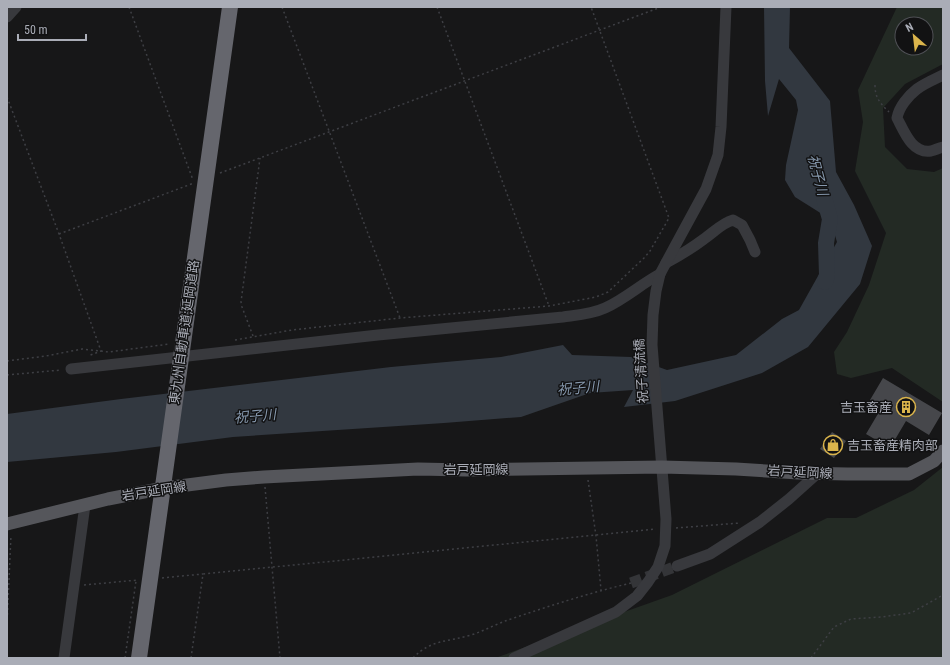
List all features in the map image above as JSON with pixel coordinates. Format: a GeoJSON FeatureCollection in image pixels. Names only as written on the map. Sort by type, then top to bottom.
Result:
{"type":"FeatureCollection","features":[{"type":"Feature","properties":{"kind":"highway","name":"東九州自動車道;延岡道路"},"geometry":{"type":"LineString","coordinates":[[139,658],[230,7]]}},
{"type":"Feature","properties":{"kind":"main road","name":"岩戸延岡線"},"geometry":{"type":"LineString","coordinates":[[9,524],[108,499],[164,488],[226,480],[418,469],[466,470],[662,467],[847,474],[909,474],[934,461],[943,451]]}},
{"type":"Feature","properties":{"kind":"street"},"geometry":{"type":"LineString","coordinates":[[7,17],[16,7]]}},
{"type":"Feature","properties":{"kind":"street","name":"祝子清流橋"},"geometry":{"type":"LineString","coordinates":[[514,658],[616,612],[637,596],[648,582],[658,567],[665,546],[666,519],[652,345],[653,315],[656,291],[663,269],[706,189],[718,155],[721,127],[726,7]]}},
{"type":"Feature","properties":{"kind":"street"},"geometry":{"type":"LineString","coordinates":[[943,75],[918,88],[908,98],[898,112],[896,118],[908,140],[917,148],[930,151],[943,147]]}},
{"type":"Feature","properties":{"kind":"street"},"geometry":{"type":"LineString","coordinates":[[71,370],[378,335],[563,317],[586,313],[604,308],[622,299],[682,254],[704,240],[726,222],[734,220],[742,224],[755,252]]}},
{"type":"Feature","properties":{"kind":"street"},"geometry":{"type":"LineString","coordinates":[[677,566],[710,554],[757,524],[789,499],[818,473]]}},
{"type":"Feature","properties":{"kind":"street"},"geometry":{"type":"LineString","coordinates":[[64,658],[85,505]]}},
{"type":"Feature","properties":{"kind":"path"},"geometry":{"type":"LineString","coordinates":[[129,7],[194,183]]}},
{"type":"Feature","properties":{"kind":"path"},"geometry":{"type":"LineString","coordinates":[[282,7],[400,318]]}},
{"type":"Feature","properties":{"kind":"path"},"geometry":{"type":"LineString","coordinates":[[437,7],[550,306]]}},
{"type":"Feature","properties":{"kind":"path"},"geometry":{"type":"LineString","coordinates":[[230,341],[292,330],[400,318],[550,306],[596,297],[608,292],[650,251],[669,218],[591,7]]}},
{"type":"Feature","properties":{"kind":"path"},"geometry":{"type":"LineString","coordinates":[[329,132],[661,7]]}},
{"type":"Feature","properties":{"kind":"path"},"geometry":{"type":"LineString","coordinates":[[875,85],[875,92],[880,103],[896,118]]}},
{"type":"Feature","properties":{"kind":"path"},"geometry":{"type":"LineString","coordinates":[[7,97],[59,234],[101,351]]}},
{"type":"Feature","properties":{"kind":"path"},"geometry":{"type":"LineString","coordinates":[[253,336],[241,302],[260,158]]}},
{"type":"Feature","properties":{"kind":"path"},"geometry":{"type":"LineString","coordinates":[[7,361],[82,350],[109,352],[169,344]]}},
{"type":"Feature","properties":{"kind":"path"},"geometry":{"type":"LineString","coordinates":[[86,357],[101,351]]}},
{"type":"Feature","properties":{"kind":"path"},"geometry":{"type":"LineString","coordinates":[[7,375],[55,370],[71,370]]}},
{"type":"Feature","properties":{"kind":"path"},"geometry":{"type":"LineString","coordinates":[[586,468],[596,536],[601,590]]}},
{"type":"Feature","properties":{"kind":"path"},"geometry":{"type":"LineString","coordinates":[[264,478],[280,658]]}},
{"type":"Feature","properties":{"kind":"path"},"geometry":{"type":"LineString","coordinates":[[674,528],[746,522],[757,524]]}},
{"type":"Feature","properties":{"kind":"path"},"geometry":{"type":"LineString","coordinates":[[7,626],[9,524]]}},
{"type":"Feature","properties":{"kind":"path"},"geometry":{"type":"LineString","coordinates":[[191,658],[203,574],[657,529]]}},
{"type":"Feature","properties":{"kind":"path"},"geometry":{"type":"LineString","coordinates":[[125,658],[136,580]]}},
{"type":"Feature","properties":{"kind":"path"},"geometry":{"type":"LineString","coordinates":[[413,658],[419,651],[431,644],[470,635],[506,621],[601,590],[631,583]]}},
{"type":"Feature","properties":{"kind":"path"},"geometry":{"type":"LineString","coordinates":[[811,658],[834,628],[851,619],[911,613],[943,595]]}},
{"type":"Feature","properties":{"kind":"shaded area"},"geometry":{"type":"Polygon","coordinates":[[[897,7],[943,7],[943,64],[905,84],[883,108],[885,147],[907,169],[934,172],[943,168],[943,402],[892,368],[851,378],[837,374],[834,352],[847,332],[869,285],[886,233],[855,171],[863,122],[858,90],[897,7]]]}},
{"type":"Feature","properties":{"kind":"shaded area"},"geometry":{"type":"Polygon","coordinates":[[[943,467],[943,658],[495,658],[672,595],[827,518],[856,518],[914,490],[943,467]]]}},
{"type":"Feature","properties":{"kind":"water"},"geometry":{"type":"Polygon","coordinates":[[[764,7],[790,7],[789,48],[830,101],[836,172],[854,205],[872,246],[860,284],[808,347],[762,373],[675,401],[624,407],[633,390],[590,393],[521,417],[233,437],[116,452],[7,462],[7,414],[391,367],[501,357],[563,345],[572,355],[631,357],[667,370],[736,355],[782,319],[799,310],[837,242],[830,219],[795,197],[785,180],[786,165],[798,110],[796,100],[779,79],[768,116],[765,81],[764,7]]]}},
{"type":"Feature","properties":{"kind":"building","name":"吉玉畜産"},"geometry":{"type":"Polygon","coordinates":[[[883,378],[942,413],[929,435],[906,421],[890,448],[866,434],[882,407],[870,400],[883,378]]]}},
{"type":"Feature","properties":{"kind":"building","name":"吉玉畜産精肉部"},"geometry":{"type":"Polygon","coordinates":[[[832,432],[846,441],[834,458],[820,449],[832,432]]]}},
{"type":"Feature","properties":{"kind":"waterway","name":"祝子川"},"geometry":{"type":"LineString","coordinates":[[824,198],[830,219],[826,243],[827,275],[825,282]]}},
{"type":"Feature","properties":{"kind":"tunnel"},"geometry":{"type":"LineString","coordinates":[[631,583],[677,566]]}},
{"type":"Feature","properties":{"kind":"place","name":"吉玉畜産"},"geometry":{"type":"Point","coordinates":[906,407]}},
{"type":"Feature","properties":{"kind":"place","name":"吉玉畜産精肉部"},"geometry":{"type":"Point","coordinates":[833,445]}}]}
